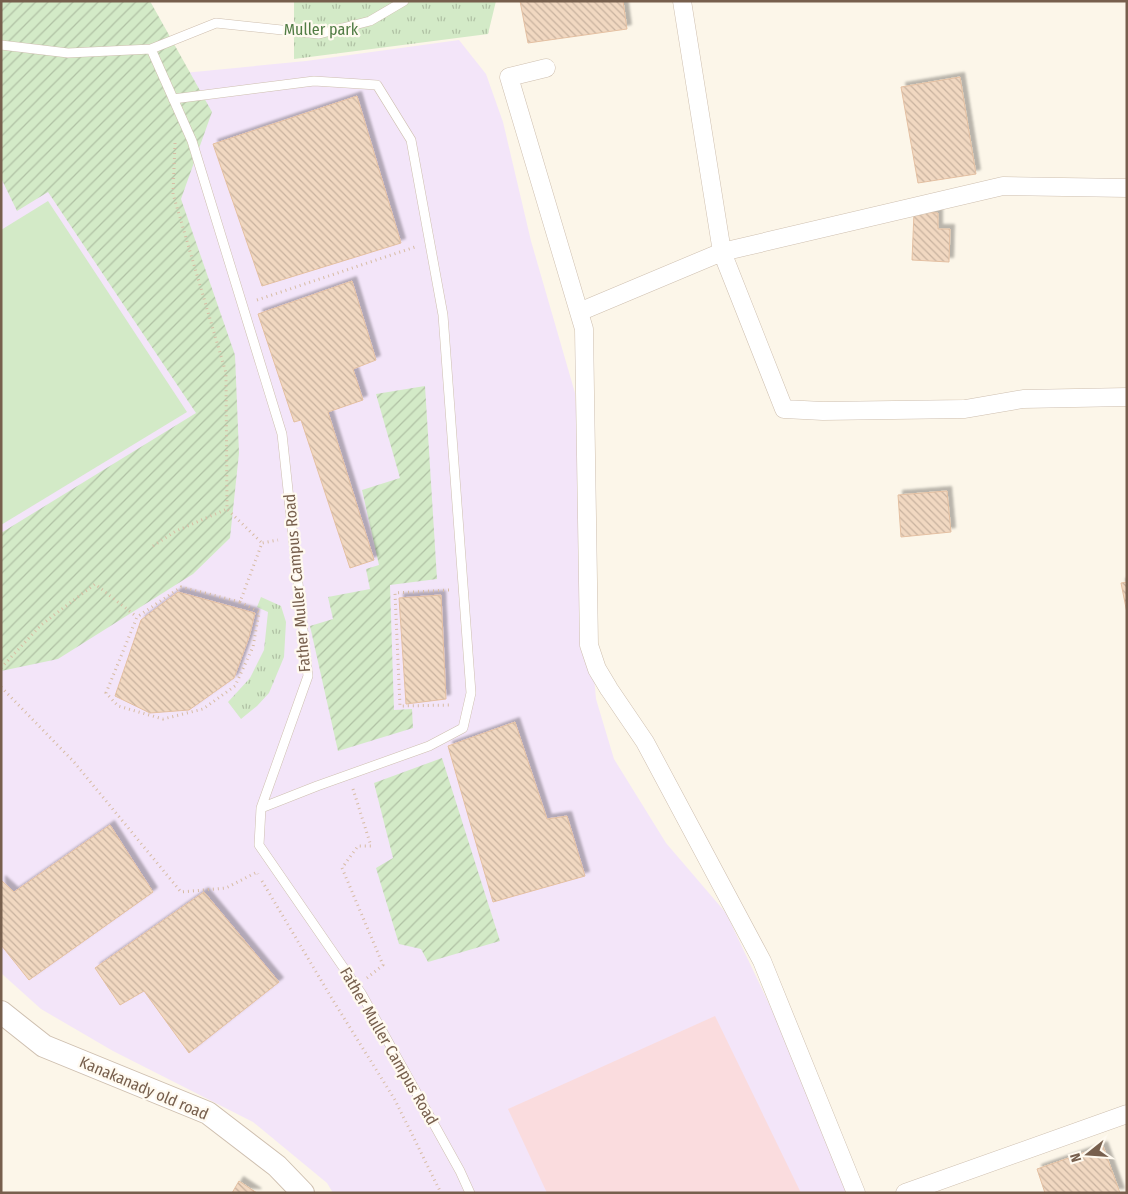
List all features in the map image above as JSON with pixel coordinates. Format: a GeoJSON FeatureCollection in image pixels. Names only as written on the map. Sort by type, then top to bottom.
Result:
{"type":"FeatureCollection","features":[{"type":"Feature","properties":{"kind":"street"},"geometry":{"type":"LineString","coordinates":[[682,1],[722,252],[784,409],[823,411],[966,409],[1023,399],[1127,397]]}},
{"type":"Feature","properties":{"kind":"street"},"geometry":{"type":"LineString","coordinates":[[546,68],[509,77],[584,329],[589,645],[597,669],[645,742],[762,961],[856,1193]]}},
{"type":"Feature","properties":{"kind":"street"},"geometry":{"type":"LineString","coordinates":[[579,312],[722,252],[1003,186],[1127,188]]}},
{"type":"Feature","properties":{"kind":"street","name":"Kanakanady old road"},"geometry":{"type":"LineString","coordinates":[[1,1012],[44,1046],[208,1113],[277,1166],[303,1193]]}},
{"type":"Feature","properties":{"kind":"street"},"geometry":{"type":"LineString","coordinates":[[905,1193],[1127,1114]]}},
{"type":"Feature","properties":{"kind":"lane"},"geometry":{"type":"LineString","coordinates":[[1,44],[68,54],[151,49],[216,23],[319,34],[370,21],[404,1]]}},
{"type":"Feature","properties":{"kind":"lane","name":"Father Muller Campus Road"},"geometry":{"type":"LineString","coordinates":[[151,49],[192,141],[282,434],[308,676],[261,808],[259,846],[361,993],[470,1193]]}},
{"type":"Feature","properties":{"kind":"lane"},"geometry":{"type":"LineString","coordinates":[[175,102],[314,81],[378,85],[411,140],[443,314],[471,693],[463,728],[430,746],[261,808]]}},
{"type":"Feature","properties":{"kind":"path"},"geometry":{"type":"LineString","coordinates":[[175,102],[173,194],[226,373],[227,509],[262,543]]}},
{"type":"Feature","properties":{"kind":"path"},"geometry":{"type":"LineString","coordinates":[[242,304],[421,245]]}},
{"type":"Feature","properties":{"kind":"path"},"geometry":{"type":"LineString","coordinates":[[153,546],[176,531],[227,509]]}},
{"type":"Feature","properties":{"kind":"path"},"geometry":{"type":"LineString","coordinates":[[262,543],[293,536]]}},
{"type":"Feature","properties":{"kind":"path"},"geometry":{"type":"LineString","coordinates":[[240,602],[262,543]]}},
{"type":"Feature","properties":{"kind":"path"},"geometry":{"type":"LineString","coordinates":[[1,668],[41,625],[95,584],[137,617]]}},
{"type":"Feature","properties":{"kind":"path"},"geometry":{"type":"LineString","coordinates":[[180,587],[240,602],[260,612],[253,647],[235,686],[203,709],[163,718],[118,706],[106,693],[137,617],[180,587]]}},
{"type":"Feature","properties":{"kind":"path"},"geometry":{"type":"LineString","coordinates":[[456,589],[395,593],[400,706],[460,705]]}},
{"type":"Feature","properties":{"kind":"path"},"geometry":{"type":"LineString","coordinates":[[1,687],[74,762],[181,892],[226,888],[257,872],[395,1100],[441,1193]]}},
{"type":"Feature","properties":{"kind":"path"},"geometry":{"type":"LineString","coordinates":[[351,783],[371,846],[358,846],[342,868],[383,965],[367,978],[371,987]]}},
{"type":"Feature","properties":{"kind":"shaded area"},"geometry":{"type":"Polygon","coordinates":[[[459,40],[486,74],[503,122],[531,241],[575,393],[588,607],[596,699],[614,759],[666,843],[726,913],[808,1086],[848,1193],[333,1193],[327,1183],[253,1122],[113,1051],[41,1009],[1,973],[1,82],[163,75],[306,61],[459,40]]]}},
{"type":"Feature","properties":{"kind":"shaded area"},"geometry":{"type":"Polygon","coordinates":[[[715,1016],[801,1193],[547,1193],[508,1109],[715,1016]]]}},
{"type":"Feature","properties":{"kind":"green space"},"geometry":{"type":"Polygon","coordinates":[[[1,1],[150,1],[212,112],[181,199],[235,355],[239,453],[230,538],[193,574],[58,659],[1,671],[1,533],[196,413],[48,192],[17,211],[1,178],[1,1]]]}},
{"type":"Feature","properties":{"kind":"green space","name":"Muller park"},"geometry":{"type":"Polygon","coordinates":[[[294,1],[496,1],[488,34],[294,59],[294,1]]]}},
{"type":"Feature","properties":{"kind":"green space"},"geometry":{"type":"Polygon","coordinates":[[[48,201],[187,412],[1,525],[1,230],[48,201]]]}},
{"type":"Feature","properties":{"kind":"green space"},"geometry":{"type":"Polygon","coordinates":[[[425,386],[437,579],[390,585],[394,710],[412,709],[413,728],[338,751],[310,626],[333,619],[328,597],[370,589],[366,569],[379,565],[362,490],[400,478],[376,394],[425,386]]]}},
{"type":"Feature","properties":{"kind":"green space"},"geometry":{"type":"Polygon","coordinates":[[[261,597],[281,606],[286,622],[284,657],[269,693],[241,719],[228,702],[250,678],[264,650],[268,612],[257,607],[261,597]]]}},
{"type":"Feature","properties":{"kind":"green space"},"geometry":{"type":"Polygon","coordinates":[[[442,758],[500,941],[428,962],[421,949],[399,944],[376,868],[393,858],[374,783],[442,758]]]}},
{"type":"Feature","properties":{"kind":"building"},"geometry":{"type":"Polygon","coordinates":[[[520,1],[623,1],[627,29],[528,43],[520,1]]]}},
{"type":"Feature","properties":{"kind":"building"},"geometry":{"type":"Polygon","coordinates":[[[960,77],[976,174],[918,183],[901,87],[960,77]]]}},
{"type":"Feature","properties":{"kind":"building"},"geometry":{"type":"Polygon","coordinates":[[[357,96],[401,243],[262,286],[213,144],[357,96]]]}},
{"type":"Feature","properties":{"kind":"building"},"geometry":{"type":"Polygon","coordinates":[[[914,212],[938,213],[938,229],[950,229],[949,262],[912,260],[914,212]]]}},
{"type":"Feature","properties":{"kind":"building"},"geometry":{"type":"Polygon","coordinates":[[[352,281],[376,360],[353,369],[363,400],[328,412],[374,560],[350,568],[301,420],[294,422],[258,314],[352,281]]]}},
{"type":"Feature","properties":{"kind":"building"},"geometry":{"type":"Polygon","coordinates":[[[947,491],[951,532],[901,537],[898,495],[947,491]]]}},
{"type":"Feature","properties":{"kind":"building"},"geometry":{"type":"Polygon","coordinates":[[[1127,582],[1127,613],[1121,583],[1127,582]]]}},
{"type":"Feature","properties":{"kind":"building"},"geometry":{"type":"Polygon","coordinates":[[[178,592],[255,613],[249,637],[234,678],[189,710],[150,713],[115,696],[141,620],[178,592]]]}},
{"type":"Feature","properties":{"kind":"building"},"geometry":{"type":"Polygon","coordinates":[[[441,595],[446,699],[406,704],[399,598],[441,595]]]}},
{"type":"Feature","properties":{"kind":"building"},"geometry":{"type":"Polygon","coordinates":[[[515,722],[547,819],[567,816],[585,876],[493,902],[448,746],[515,722]]]}},
{"type":"Feature","properties":{"kind":"building"},"geometry":{"type":"Polygon","coordinates":[[[110,825],[153,892],[29,980],[1,945],[1,880],[14,892],[110,825]]]}},
{"type":"Feature","properties":{"kind":"building"},"geometry":{"type":"Polygon","coordinates":[[[204,892],[279,982],[189,1053],[144,991],[120,1005],[95,968],[204,892]]]}},
{"type":"Feature","properties":{"kind":"building"},"geometry":{"type":"Polygon","coordinates":[[[1103,1146],[1120,1193],[1045,1193],[1037,1169],[1103,1146]]]}},
{"type":"Feature","properties":{"kind":"building"},"geometry":{"type":"Polygon","coordinates":[[[239,1181],[257,1193],[232,1193],[239,1181]]]}}]}
